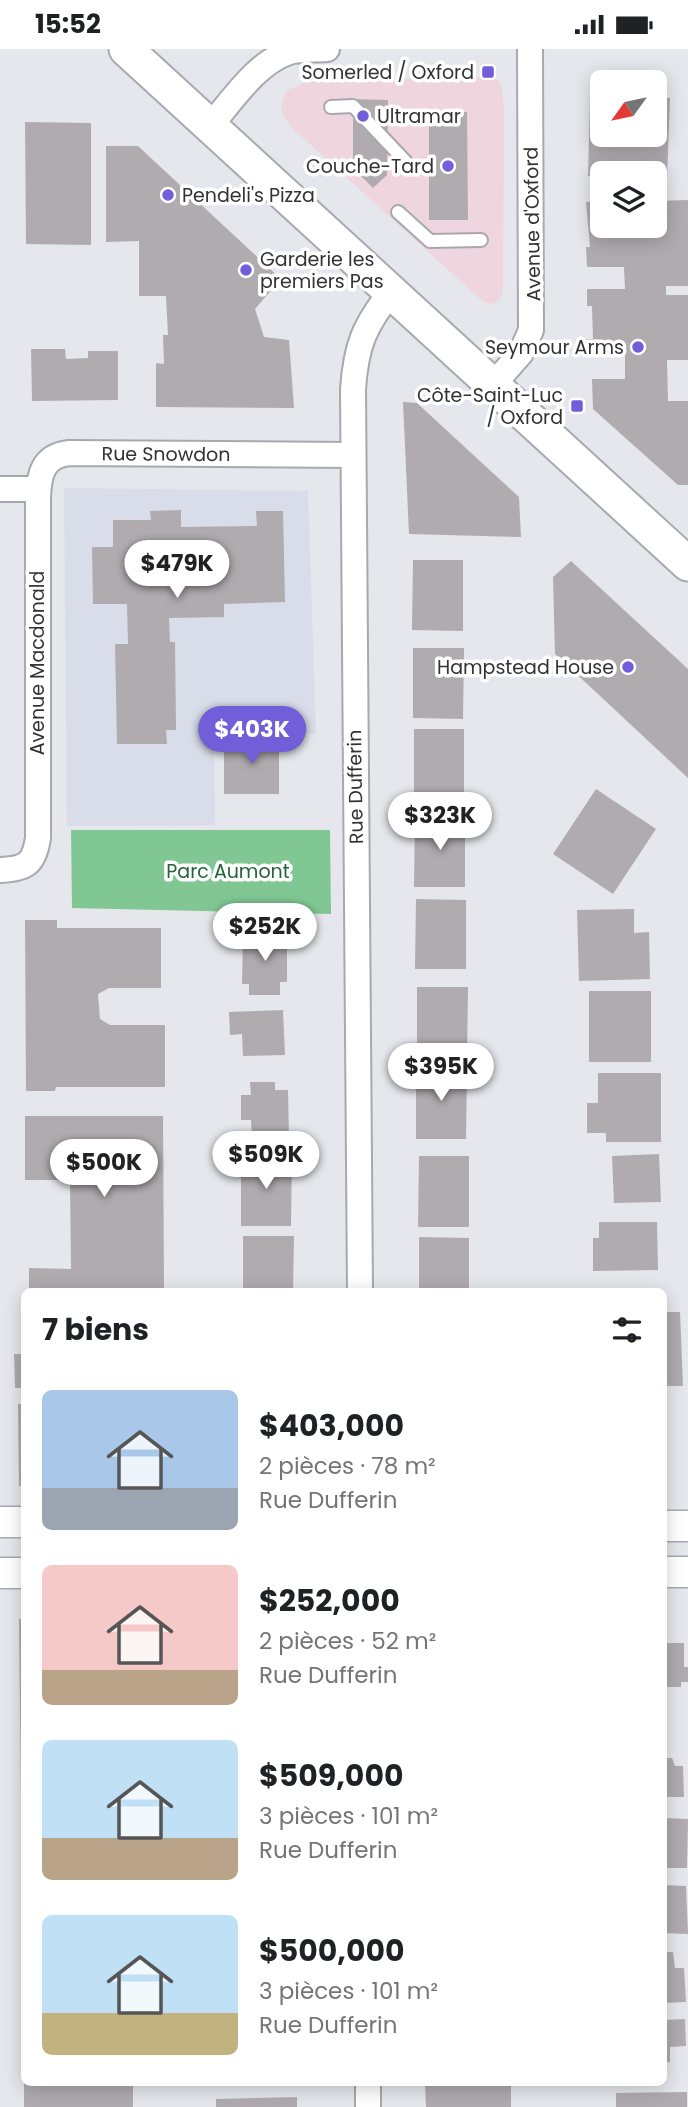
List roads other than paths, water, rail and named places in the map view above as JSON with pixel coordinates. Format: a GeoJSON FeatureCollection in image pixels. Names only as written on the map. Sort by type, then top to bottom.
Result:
{"type":"FeatureCollection","features":[{"type":"Feature","properties":{"kind":"main road"},"geometry":{"type":"LineString","coordinates":[[126,49],[688,564]]}},
{"type":"Feature","properties":{"kind":"street"},"geometry":{"type":"LineString","coordinates":[[210,126],[270,62],[297,50],[327,49]]}},
{"type":"Feature","properties":{"kind":"street","name":"Avenue d'Oxford"},"geometry":{"type":"LineString","coordinates":[[493,385],[521,353],[531,330],[530,49]]}},
{"type":"Feature","properties":{"kind":"street","name":"Rue Dufferin"},"geometry":{"type":"LineString","coordinates":[[360,1288],[353,389],[356,352],[372,317],[391,292]]}},
{"type":"Feature","properties":{"kind":"street","name":"Rue Snowdon"},"geometry":{"type":"LineString","coordinates":[[38,489],[41,470],[46,463],[60,454],[69,453],[352,455]]}},
{"type":"Feature","properties":{"kind":"street"},"geometry":{"type":"LineString","coordinates":[[0,489],[38,489]]}},
{"type":"Feature","properties":{"kind":"street","name":"Avenue Macdonald"},"geometry":{"type":"LineString","coordinates":[[0,870],[27,865],[35,855],[38,838],[38,489]]}},
{"type":"Feature","properties":{"kind":"street"},"geometry":{"type":"LineString","coordinates":[[0,1522],[21,1522]]}},
{"type":"Feature","properties":{"kind":"street"},"geometry":{"type":"LineString","coordinates":[[667,1526],[688,1526]]}},
{"type":"Feature","properties":{"kind":"street"},"geometry":{"type":"LineString","coordinates":[[667,1573],[688,1572]]}},
{"type":"Feature","properties":{"kind":"street"},"geometry":{"type":"LineString","coordinates":[[0,1573],[21,1573]]}},
{"type":"Feature","properties":{"kind":"street"},"geometry":{"type":"LineString","coordinates":[[368,2086],[368,2107]]}},
{"type":"Feature","properties":{"kind":"lane"},"geometry":{"type":"LineString","coordinates":[[331,107],[353,106],[406,162]]}},
{"type":"Feature","properties":{"kind":"lane"},"geometry":{"type":"LineString","coordinates":[[398,212],[430,241],[481,240]]}},
{"type":"Feature","properties":{"kind":"place","name":"Somerled / Oxford"},"geometry":{"type":"Point","coordinates":[488,72]}},
{"type":"Feature","properties":{"kind":"place","name":"Ultramar"},"geometry":{"type":"Point","coordinates":[363,116]}},
{"type":"Feature","properties":{"kind":"place","name":"Couche-Tard"},"geometry":{"type":"Point","coordinates":[448,166]}},
{"type":"Feature","properties":{"kind":"place","name":"Pendeli's Pizza"},"geometry":{"type":"Point","coordinates":[168,195]}},
{"type":"Feature","properties":{"kind":"place","name":"Garderie les premiers Pas"},"geometry":{"type":"Point","coordinates":[246,270]}},
{"type":"Feature","properties":{"kind":"place","name":"Seymour Arms"},"geometry":{"type":"Point","coordinates":[638,347]}},
{"type":"Feature","properties":{"kind":"place","name":"Côte-Saint-Luc / Oxford"},"geometry":{"type":"Point","coordinates":[577,406]}},
{"type":"Feature","properties":{"kind":"place","name":"Hampstead House"},"geometry":{"type":"Point","coordinates":[628,667]}},
{"type":"Feature","properties":{"kind":"park label","name":"Parc Aumont"},"geometry":{"type":"Point","coordinates":[228,871]}}]}
